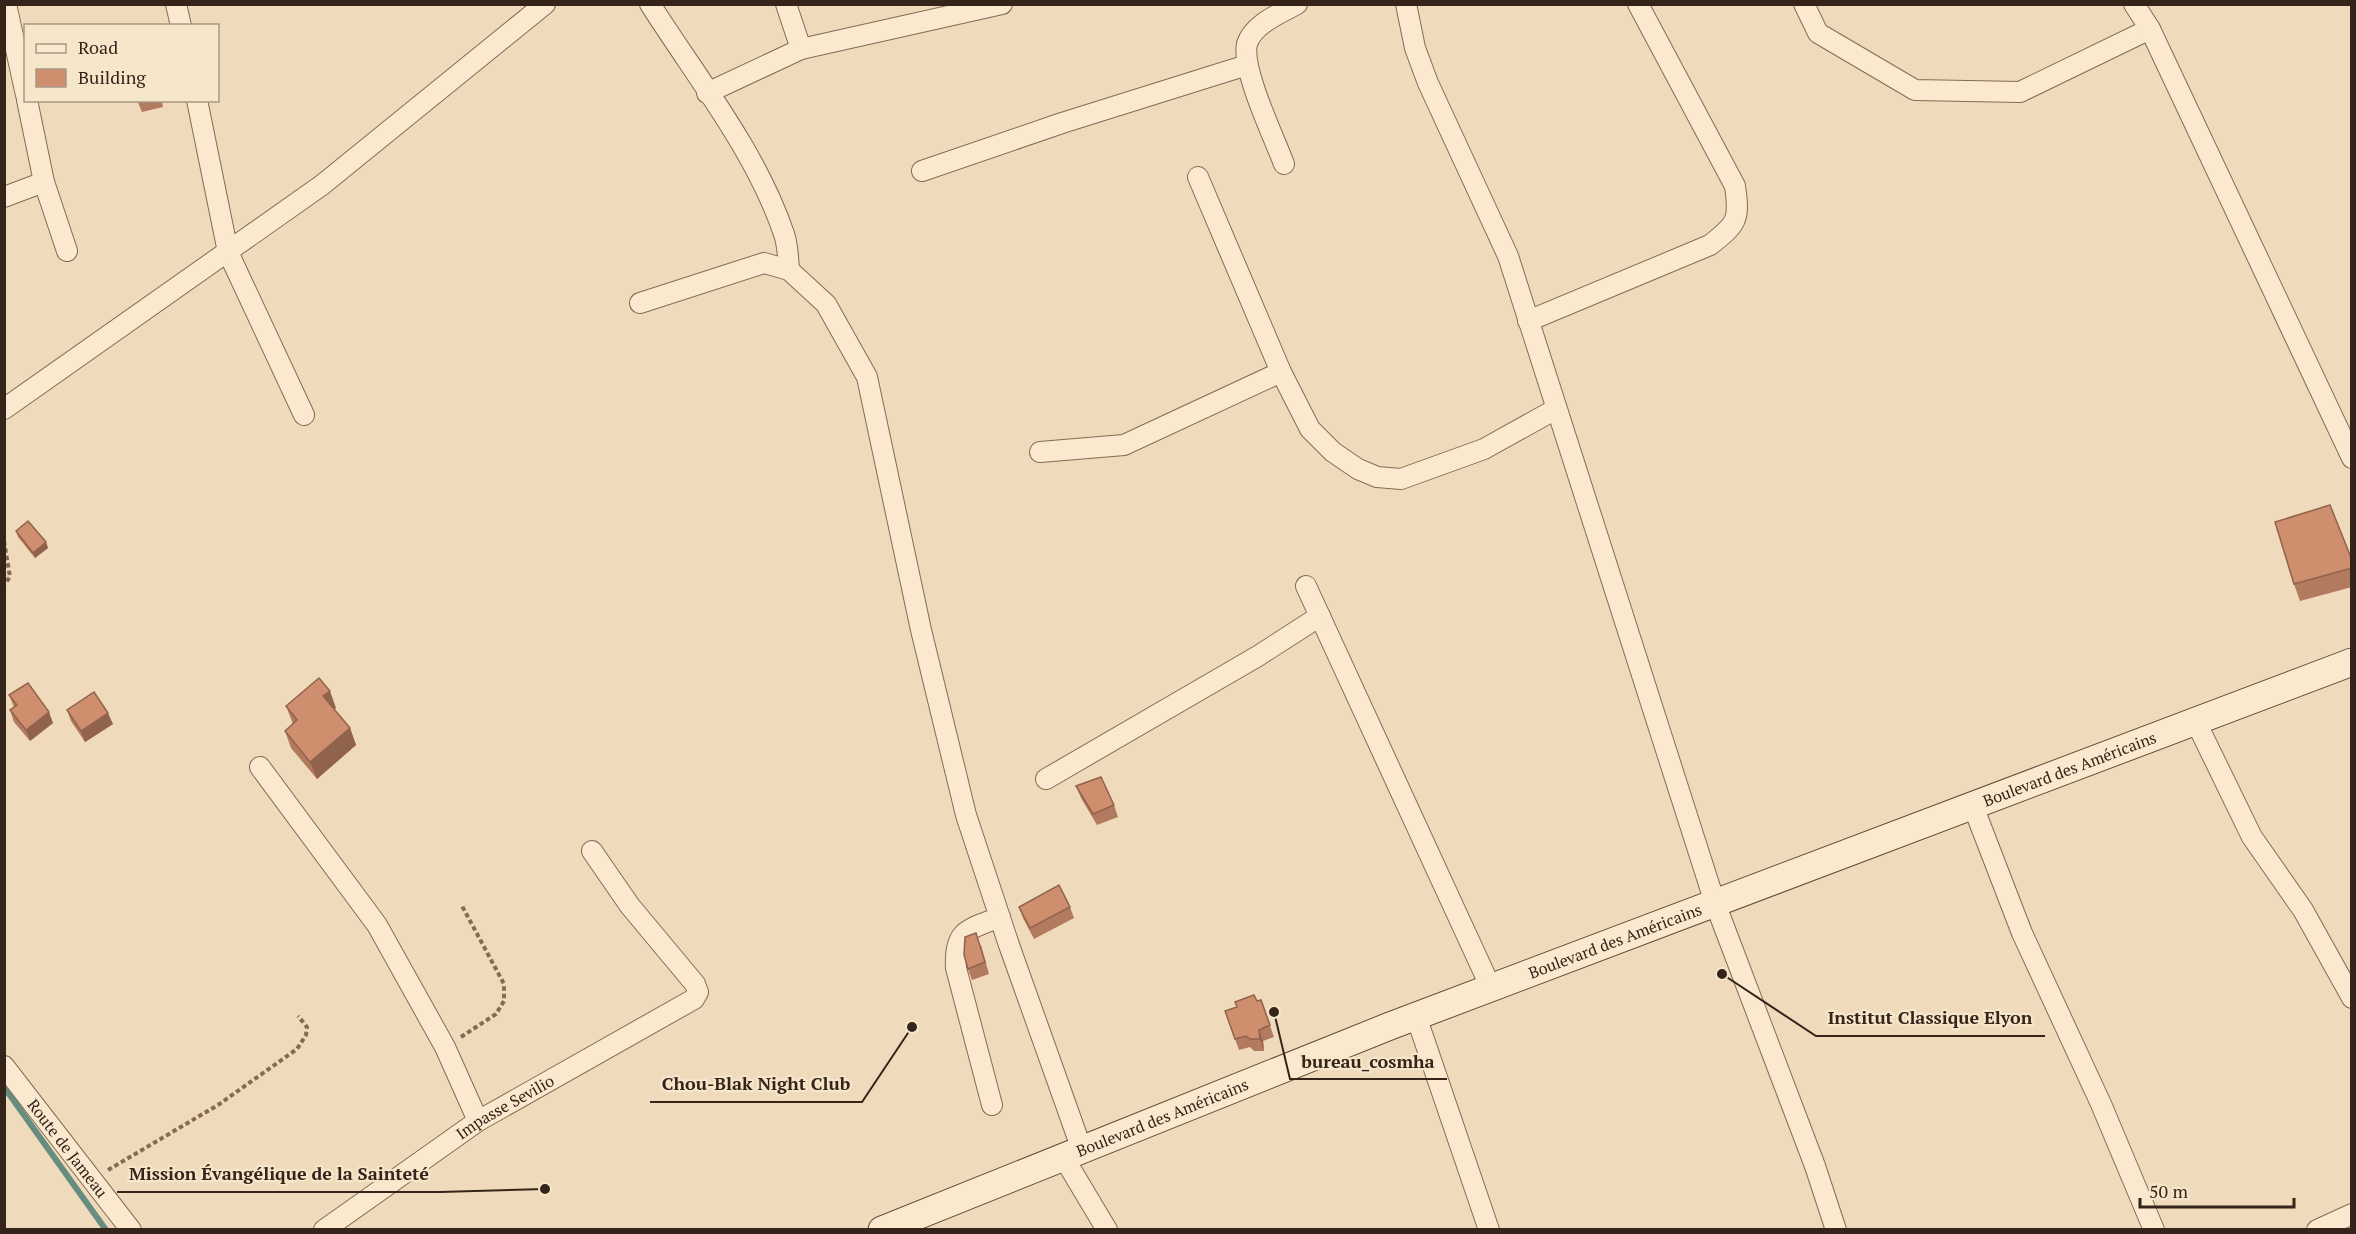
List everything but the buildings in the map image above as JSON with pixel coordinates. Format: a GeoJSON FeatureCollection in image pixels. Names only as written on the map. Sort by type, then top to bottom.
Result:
{"type":"FeatureCollection","features":[{"type":"Feature","properties":{"kind":"main road","name":"Boulevard des Américains"},"geometry":{"type":"LineString","coordinates":[[882,1230],[1416,1016],[2352,662]]}},
{"type":"Feature","properties":{"kind":"street"},"geometry":{"type":"LineString","coordinates":[[6,4],[24,86]]}},
{"type":"Feature","properties":{"kind":"street"},"geometry":{"type":"LineString","coordinates":[[176,4],[181,24]]}},
{"type":"Feature","properties":{"kind":"street"},"geometry":{"type":"LineString","coordinates":[[4,410],[322,185],[544,4]]}},
{"type":"Feature","properties":{"kind":"street"},"geometry":{"type":"LineString","coordinates":[[650,4],[743,148],[769,197],[785,236],[789,270]]}},
{"type":"Feature","properties":{"kind":"street"},"geometry":{"type":"LineString","coordinates":[[786,4],[801,49]]}},
{"type":"Feature","properties":{"kind":"street"},"geometry":{"type":"LineString","coordinates":[[707,93],[801,49],[1002,4]]}},
{"type":"Feature","properties":{"kind":"street"},"geometry":{"type":"LineString","coordinates":[[1284,164],[1247,65],[1247,44],[1253,34],[1272,17],[1297,4]]}},
{"type":"Feature","properties":{"kind":"street"},"geometry":{"type":"LineString","coordinates":[[1406,4],[1415,48],[1428,83],[1508,256],[1714,903],[1815,1166],[1836,1230]]}},
{"type":"Feature","properties":{"kind":"street"},"geometry":{"type":"LineString","coordinates":[[1528,321],[1710,245],[1732,228],[1739,213],[1735,186],[1638,4]]}},
{"type":"Feature","properties":{"kind":"street"},"geometry":{"type":"LineString","coordinates":[[1804,4],[1818,33],[1916,90],[2020,92],[2150,29]]}},
{"type":"Feature","properties":{"kind":"street"},"geometry":{"type":"LineString","coordinates":[[2134,4],[2150,29],[2352,458]]}},
{"type":"Feature","properties":{"kind":"street"},"geometry":{"type":"LineString","coordinates":[[922,171],[1062,123],[1247,65]]}},
{"type":"Feature","properties":{"kind":"street"},"geometry":{"type":"LineString","coordinates":[[27,102],[44,182],[67,251]]}},
{"type":"Feature","properties":{"kind":"street"},"geometry":{"type":"LineString","coordinates":[[197,102],[228,252],[304,415]]}},
{"type":"Feature","properties":{"kind":"street"},"geometry":{"type":"LineString","coordinates":[[1198,177],[1281,372],[1310,429],[1333,452],[1358,469],[1377,477],[1401,479],[1484,449],[1556,408]]}},
{"type":"Feature","properties":{"kind":"street"},"geometry":{"type":"LineString","coordinates":[[4,197],[44,182]]}},
{"type":"Feature","properties":{"kind":"street"},"geometry":{"type":"LineString","coordinates":[[640,303],[764,262],[789,270],[826,304],[867,377],[921,630],[966,815],[1073,1154],[1107,1230]]}},
{"type":"Feature","properties":{"kind":"street"},"geometry":{"type":"LineString","coordinates":[[1040,452],[1124,445],[1281,372]]}},
{"type":"Feature","properties":{"kind":"street"},"geometry":{"type":"LineString","coordinates":[[1306,586],[1491,988]]}},
{"type":"Feature","properties":{"kind":"street"},"geometry":{"type":"LineString","coordinates":[[1046,779],[1258,656],[1320,616]]}},
{"type":"Feature","properties":{"kind":"street"},"geometry":{"type":"LineString","coordinates":[[2196,722],[2252,837],[2303,910],[2352,998]]}},
{"type":"Feature","properties":{"kind":"street"},"geometry":{"type":"LineString","coordinates":[[260,767],[366,908],[445,1047],[478,1121]]}},
{"type":"Feature","properties":{"kind":"street"},"geometry":{"type":"LineString","coordinates":[[1973,806],[2022,933],[2101,1104],[2154,1230]]}},
{"type":"Feature","properties":{"kind":"street","name":"Impasse Sevilio"},"geometry":{"type":"LineString","coordinates":[[324,1230],[478,1121],[694,999],[698,992],[695,984],[630,906],[592,851]]}},
{"type":"Feature","properties":{"kind":"street"},"geometry":{"type":"LineString","coordinates":[[992,1105],[956,968],[955,946],[966,930],[1000,917]]}},
{"type":"Feature","properties":{"kind":"street"},"geometry":{"type":"LineString","coordinates":[[1416,1016],[1489,1230]]}},
{"type":"Feature","properties":{"kind":"street","name":"Route de Jameau"},"geometry":{"type":"LineString","coordinates":[[4,1066],[131,1230]]}},
{"type":"Feature","properties":{"kind":"street"},"geometry":{"type":"LineString","coordinates":[[2317,1230],[2352,1214]]}},
{"type":"Feature","properties":{"kind":"path"},"geometry":{"type":"LineString","coordinates":[[4,541],[10,577],[4,585]]}},
{"type":"Feature","properties":{"kind":"path"},"geometry":{"type":"LineString","coordinates":[[445,1047],[496,1014],[504,1000],[504,984],[461,904]]}},
{"type":"Feature","properties":{"kind":"path"},"geometry":{"type":"LineString","coordinates":[[92,1180],[218,1105],[297,1049],[306,1035],[307,1027],[298,1016]]}},
{"type":"Feature","properties":{"kind":"waterway"},"geometry":{"type":"LineString","coordinates":[[4,1087],[106,1230]]}},
{"type":"Feature","properties":{"kind":"place","name":"Institut Classique Elyon"},"geometry":{"type":"Point","coordinates":[1722,974]}},
{"type":"Feature","properties":{"kind":"place","name":"bureau_cosmha"},"geometry":{"type":"Point","coordinates":[1274,1012]}},
{"type":"Feature","properties":{"kind":"place","name":"Chou-Blak Night Club"},"geometry":{"type":"Point","coordinates":[912,1027]}},
{"type":"Feature","properties":{"kind":"place","name":"Mission Évangélique de la Sainteté"},"geometry":{"type":"Point","coordinates":[545,1189]}}]}
